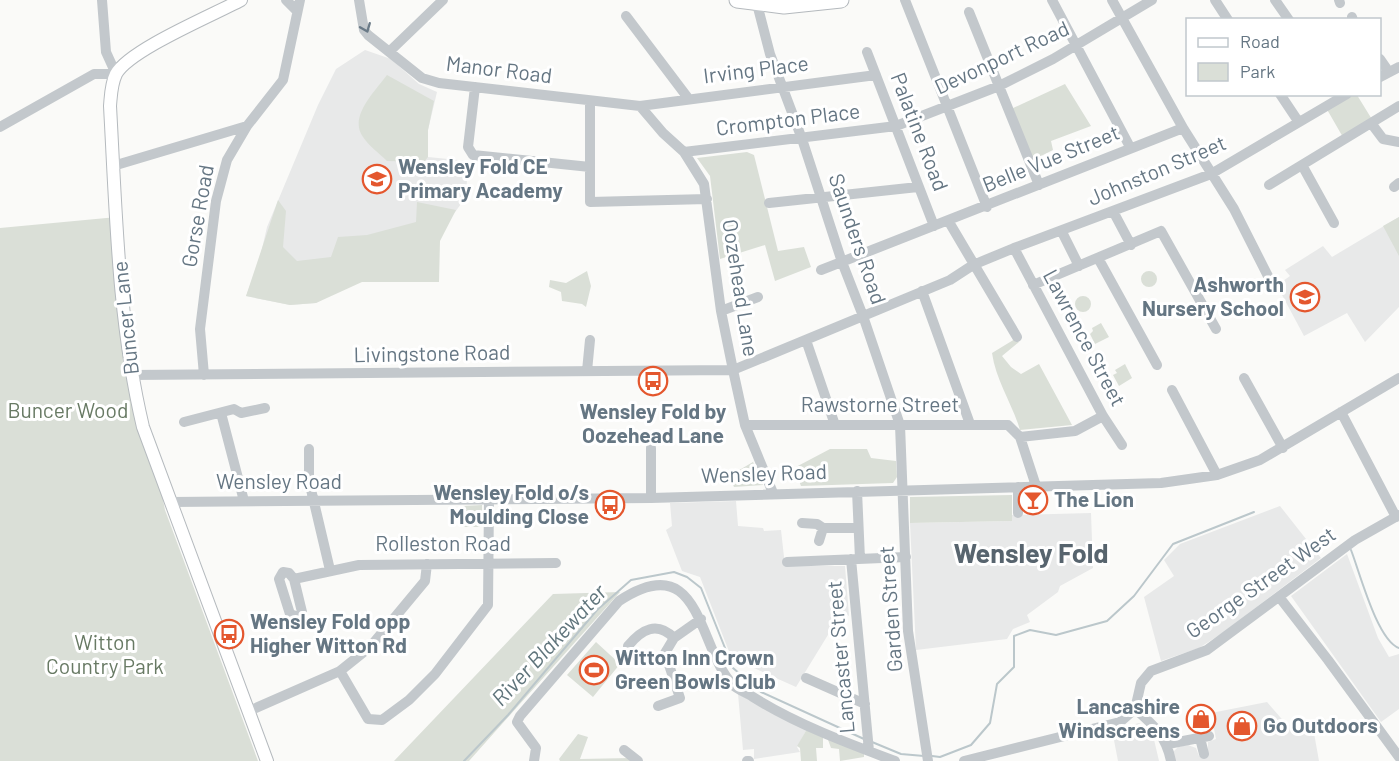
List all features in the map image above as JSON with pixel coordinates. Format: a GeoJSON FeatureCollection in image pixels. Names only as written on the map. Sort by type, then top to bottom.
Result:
{"type":"FeatureCollection","features":[{"type":"Feature","properties":{"kind":"highway"},"geometry":{"type":"LineString","coordinates":[[737,0],[806,6],[841,0]]}},
{"type":"Feature","properties":{"kind":"main road"},"geometry":{"type":"LineString","coordinates":[[116,74],[134,54],[241,0]]}},
{"type":"Feature","properties":{"kind":"main road","name":"Buncer Lane"},"geometry":{"type":"LineString","coordinates":[[116,74],[110,106],[122,293],[131,375],[143,427],[267,761]]}},
{"type":"Feature","properties":{"kind":"street"},"geometry":{"type":"LineString","coordinates":[[0,127],[94,74],[116,74],[106,52],[102,0]]}},
{"type":"Feature","properties":{"kind":"street","name":"Gorse Road"},"geometry":{"type":"LineString","coordinates":[[204,375],[200,329],[216,201],[227,160],[247,126],[283,80],[298,5],[286,0]]}},
{"type":"Feature","properties":{"kind":"street","name":"Manor Road"},"geometry":{"type":"LineString","coordinates":[[359,0],[364,30],[422,78],[475,87],[640,106]]}},
{"type":"Feature","properties":{"kind":"street"},"geometry":{"type":"LineString","coordinates":[[388,49],[443,0]]}},
{"type":"Feature","properties":{"kind":"street"},"geometry":{"type":"LineString","coordinates":[[905,0],[987,207]]}},
{"type":"Feature","properties":{"kind":"street"},"geometry":{"type":"LineString","coordinates":[[1052,0],[1130,147]]}},
{"type":"Feature","properties":{"kind":"street"},"geometry":{"type":"LineString","coordinates":[[1112,0],[1183,128],[1234,209],[1274,288]]}},
{"type":"Feature","properties":{"kind":"street","name":"Devonport Road"},"geometry":{"type":"LineString","coordinates":[[896,126],[999,86],[1077,46],[1152,0]]}},
{"type":"Feature","properties":{"kind":"street"},"geometry":{"type":"LineString","coordinates":[[1215,0],[1227,18]]}},
{"type":"Feature","properties":{"kind":"street"},"geometry":{"type":"LineString","coordinates":[[1275,0],[1288,18]]}},
{"type":"Feature","properties":{"kind":"street","name":"Saunders Road"},"geometry":{"type":"LineString","coordinates":[[757,2],[770,54],[802,139],[842,262],[900,425],[904,490]]}},
{"type":"Feature","properties":{"kind":"street"},"geometry":{"type":"LineString","coordinates":[[969,12],[1039,185]]}},
{"type":"Feature","properties":{"kind":"street"},"geometry":{"type":"LineString","coordinates":[[626,16],[688,98]]}},
{"type":"Feature","properties":{"kind":"street","name":"Palatine Road"},"geometry":{"type":"LineString","coordinates":[[867,52],[934,226]]}},
{"type":"Feature","properties":{"kind":"street"},"geometry":{"type":"LineString","coordinates":[[1381,60],[1392,73]]}},
{"type":"Feature","properties":{"kind":"street","name":"Irving Place"},"geometry":{"type":"LineString","coordinates":[[640,106],[876,75]]}},
{"type":"Feature","properties":{"kind":"street"},"geometry":{"type":"LineString","coordinates":[[475,87],[468,147],[473,155],[590,167]]}},
{"type":"Feature","properties":{"kind":"street"},"geometry":{"type":"LineString","coordinates":[[1281,96],[1298,121]]}},
{"type":"Feature","properties":{"kind":"street","name":"Johnston Street"},"geometry":{"type":"LineString","coordinates":[[733,370],[950,280],[973,266],[1014,248],[1114,213],[1211,174],[1342,96]]}},
{"type":"Feature","properties":{"kind":"street"},"geometry":{"type":"LineString","coordinates":[[590,101],[590,202],[707,199]]}},
{"type":"Feature","properties":{"kind":"street","name":"Oozehead Lane"},"geometry":{"type":"LineString","coordinates":[[640,106],[663,133],[684,152],[704,184],[720,310],[745,425],[773,493]]}},
{"type":"Feature","properties":{"kind":"street"},"geometry":{"type":"LineString","coordinates":[[1269,184],[1399,106]]}},
{"type":"Feature","properties":{"kind":"street"},"geometry":{"type":"LineString","coordinates":[[1371,123],[1383,140],[1399,142]]}},
{"type":"Feature","properties":{"kind":"street"},"geometry":{"type":"LineString","coordinates":[[114,166],[247,126]]}},
{"type":"Feature","properties":{"kind":"street","name":"Crompton Place"},"geometry":{"type":"LineString","coordinates":[[684,152],[896,126]]}},
{"type":"Feature","properties":{"kind":"street","name":"Belle Vue Street"},"geometry":{"type":"LineString","coordinates":[[821,270],[987,207],[1130,147],[1183,128]]}},
{"type":"Feature","properties":{"kind":"street"},"geometry":{"type":"LineString","coordinates":[[1302,165],[1334,223]]}},
{"type":"Feature","properties":{"kind":"street"},"geometry":{"type":"LineString","coordinates":[[769,203],[918,187]]}},
{"type":"Feature","properties":{"kind":"street"},"geometry":{"type":"LineString","coordinates":[[1114,213],[1131,245]]}},
{"type":"Feature","properties":{"kind":"street"},"geometry":{"type":"LineString","coordinates":[[948,222],[1017,337]]}},
{"type":"Feature","properties":{"kind":"street"},"geometry":{"type":"LineString","coordinates":[[1033,285],[1161,231],[1216,329]]}},
{"type":"Feature","properties":{"kind":"street"},"geometry":{"type":"LineString","coordinates":[[1062,232],[1079,266]]}},
{"type":"Feature","properties":{"kind":"street","name":"Lawrence Street"},"geometry":{"type":"LineString","coordinates":[[1014,248],[1103,416],[1122,445]]}},
{"type":"Feature","properties":{"kind":"street"},"geometry":{"type":"LineString","coordinates":[[1098,258],[1157,365]]}},
{"type":"Feature","properties":{"kind":"street"},"geometry":{"type":"LineString","coordinates":[[922,291],[970,424]]}},
{"type":"Feature","properties":{"kind":"street"},"geometry":{"type":"LineString","coordinates":[[720,310],[758,297]]}},
{"type":"Feature","properties":{"kind":"street"},"geometry":{"type":"LineString","coordinates":[[587,371],[590,340]]}},
{"type":"Feature","properties":{"kind":"street"},"geometry":{"type":"LineString","coordinates":[[806,340],[835,425]]}},
{"type":"Feature","properties":{"kind":"street","name":"Livingstone Road"},"geometry":{"type":"LineString","coordinates":[[131,375],[733,370]]}},
{"type":"Feature","properties":{"kind":"street"},"geometry":{"type":"LineString","coordinates":[[1244,378],[1283,448]]}},
{"type":"Feature","properties":{"kind":"street","name":"Wensley Road"},"geometry":{"type":"LineString","coordinates":[[172,502],[651,498],[1161,483],[1216,475],[1260,460],[1399,378]]}},
{"type":"Feature","properties":{"kind":"street"},"geometry":{"type":"LineString","coordinates":[[1172,390],[1216,475]]}},
{"type":"Feature","properties":{"kind":"street"},"geometry":{"type":"LineString","coordinates":[[184,422],[234,410],[241,412],[265,408]]}},
{"type":"Feature","properties":{"kind":"street"},"geometry":{"type":"LineString","coordinates":[[1341,412],[1397,516]]}},
{"type":"Feature","properties":{"kind":"street"},"geometry":{"type":"LineString","coordinates":[[221,413],[244,501]]}},
{"type":"Feature","properties":{"kind":"street","name":"Rawstorne Street"},"geometry":{"type":"LineString","coordinates":[[745,425],[1008,425],[1017,433],[1075,431],[1103,416]]}},
{"type":"Feature","properties":{"kind":"street"},"geometry":{"type":"LineString","coordinates":[[1017,433],[1036,486]]}},
{"type":"Feature","properties":{"kind":"street"},"geometry":{"type":"LineString","coordinates":[[309,448],[309,481],[324,571]]}},
{"type":"Feature","properties":{"kind":"street"},"geometry":{"type":"LineString","coordinates":[[651,448],[651,498]]}},
{"type":"Feature","properties":{"kind":"street"},"geometry":{"type":"LineString","coordinates":[[1018,487],[1018,513]]}},
{"type":"Feature","properties":{"kind":"street","name":"Garden Street"},"geometry":{"type":"LineString","coordinates":[[904,490],[908,631],[928,757]]}},
{"type":"Feature","properties":{"kind":"street","name":"Lancaster Street"},"geometry":{"type":"LineString","coordinates":[[857,491],[858,528],[855,558],[868,743]]}},
{"type":"Feature","properties":{"kind":"street"},"geometry":{"type":"LineString","coordinates":[[340,671],[368,719],[382,720],[435,674],[483,613],[489,599],[487,562],[489,499]]}},
{"type":"Feature","properties":{"kind":"street","name":"George Street West"},"geometry":{"type":"LineString","coordinates":[[1135,709],[1141,683],[1151,670],[1207,650],[1280,598],[1355,540],[1397,516]]}},
{"type":"Feature","properties":{"kind":"street"},"geometry":{"type":"LineString","coordinates":[[802,523],[817,524],[823,528],[858,528]]}},
{"type":"Feature","properties":{"kind":"street"},"geometry":{"type":"LineString","coordinates":[[819,541],[823,528]]}},
{"type":"Feature","properties":{"kind":"street"},"geometry":{"type":"LineString","coordinates":[[787,562],[906,556]]}},
{"type":"Feature","properties":{"kind":"street","name":"Rolleston Road"},"geometry":{"type":"LineString","coordinates":[[294,579],[359,565],[556,563]]}},
{"type":"Feature","properties":{"kind":"street"},"geometry":{"type":"LineString","coordinates":[[249,711],[340,671],[371,646],[425,581],[427,564]]}},
{"type":"Feature","properties":{"kind":"street"},"geometry":{"type":"LineString","coordinates":[[534,761],[536,748],[517,723],[520,716],[619,601],[633,591],[652,585],[667,586],[693,604],[714,651],[733,685],[766,705],[868,743],[895,761]]}},
{"type":"Feature","properties":{"kind":"street"},"geometry":{"type":"LineString","coordinates":[[1280,598],[1399,758]]}},
{"type":"Feature","properties":{"kind":"street"},"geometry":{"type":"LineString","coordinates":[[658,706],[682,701],[665,653],[674,638],[701,619]]}},
{"type":"Feature","properties":{"kind":"street"},"geometry":{"type":"LineString","coordinates":[[628,646],[636,637],[651,628],[661,628],[674,638]]}},
{"type":"Feature","properties":{"kind":"street"},"geometry":{"type":"LineString","coordinates":[[806,678],[865,704]]}},
{"type":"Feature","properties":{"kind":"street"},"geometry":{"type":"LineString","coordinates":[[964,761],[1120,723],[1135,709],[1158,728],[1168,744],[1171,761]]}},
{"type":"Feature","properties":{"kind":"street"},"geometry":{"type":"LineString","coordinates":[[1168,744],[1205,737],[1204,754]]}},
{"type":"Feature","properties":{"kind":"street"},"geometry":{"type":"LineString","coordinates":[[624,750],[638,761]]}},
{"type":"Feature","properties":{"kind":"shaded area","name":"Wensley Fold CE Primary Academy"},"geometry":{"type":"Polygon","coordinates":[[[365,50],[391,59],[419,84],[437,92],[428,130],[428,157],[468,161],[466,197],[437,237],[316,303],[290,305],[246,296],[259,262],[267,227],[318,105],[336,69],[365,50]]]}},
{"type":"Feature","properties":{"kind":"shaded area"},"geometry":{"type":"Polygon","coordinates":[[[1399,217],[1399,307],[1365,342],[1347,313],[1304,336],[1281,293],[1283,281],[1290,276],[1285,270],[1323,246],[1332,257],[1399,217]]]}},
{"type":"Feature","properties":{"kind":"shaded area"},"geometry":{"type":"Polygon","coordinates":[[[736,501],[738,526],[763,528],[764,531],[781,530],[785,566],[845,566],[849,616],[842,612],[796,687],[736,660],[730,654],[700,577],[682,571],[666,530],[672,526],[670,503],[736,501]]]}},
{"type":"Feature","properties":{"kind":"shaded area"},"geometry":{"type":"Polygon","coordinates":[[[1280,506],[1321,558],[1221,634],[1199,648],[1161,661],[1144,597],[1174,576],[1164,560],[1180,544],[1280,506]]]}},
{"type":"Feature","properties":{"kind":"shaded area"},"geometry":{"type":"Polygon","coordinates":[[[1091,513],[1093,568],[1060,586],[1058,592],[1027,615],[1030,622],[1013,629],[1007,639],[916,650],[910,523],[1012,521],[1012,515],[1091,513]]]}},
{"type":"Feature","properties":{"kind":"shaded area"},"geometry":{"type":"Polygon","coordinates":[[[1347,554],[1378,638],[1389,657],[1399,654],[1399,709],[1381,722],[1291,596],[1347,554]]]}},
{"type":"Feature","properties":{"kind":"shaded area"},"geometry":{"type":"Polygon","coordinates":[[[738,694],[807,729],[797,747],[800,752],[754,759],[754,749],[743,750],[738,694]]]}},
{"type":"Feature","properties":{"kind":"shaded area"},"geometry":{"type":"Polygon","coordinates":[[[1267,702],[1287,725],[1312,722],[1319,761],[1174,761],[1172,753],[1178,747],[1188,745],[1196,748],[1199,756],[1208,755],[1208,742],[1216,739],[1211,713],[1267,702]]]}},
{"type":"Feature","properties":{"kind":"shaded area"},"geometry":{"type":"Polygon","coordinates":[[[1139,723],[1152,731],[1159,761],[1118,761],[1112,730],[1139,723]]]}},
{"type":"Feature","properties":{"kind":"green space"},"geometry":{"type":"Polygon","coordinates":[[[387,75],[434,101],[428,130],[428,157],[424,162],[387,161],[368,143],[359,129],[359,121],[365,104],[387,75]]]}},
{"type":"Feature","properties":{"kind":"green space"},"geometry":{"type":"Polygon","coordinates":[[[1065,84],[1091,126],[1051,141],[1053,150],[1033,160],[1011,109],[1065,84]]]}},
{"type":"Feature","properties":{"kind":"green space"},"geometry":{"type":"Polygon","coordinates":[[[1346,96],[1358,96],[1373,121],[1344,139],[1325,106],[1346,96]]]}},
{"type":"Feature","properties":{"kind":"green space"},"geometry":{"type":"Polygon","coordinates":[[[747,152],[754,155],[778,251],[804,247],[811,267],[775,281],[765,245],[720,259],[710,176],[697,158],[747,152]]]}},
{"type":"Feature","properties":{"kind":"green space"},"geometry":{"type":"Polygon","coordinates":[[[278,200],[286,211],[283,247],[297,261],[331,257],[338,237],[367,235],[416,222],[417,202],[456,210],[440,241],[439,282],[362,282],[316,303],[290,305],[246,296],[278,200]]]}},
{"type":"Feature","properties":{"kind":"green space","name":"Witton Country Park"},"geometry":{"type":"Polygon","coordinates":[[[117,217],[122,293],[165,510],[258,761],[0,761],[0,228],[117,217]]]}},
{"type":"Feature","properties":{"kind":"green space"},"geometry":{"type":"Polygon","coordinates":[[[1399,217],[1399,256],[1383,226],[1399,217]]]}},
{"type":"Feature","properties":{"kind":"green space"},"geometry":{"type":"Polygon","coordinates":[[[587,271],[591,286],[586,307],[582,304],[562,301],[561,292],[549,287],[550,280],[566,283],[587,271]]]}},
{"type":"Feature","properties":{"kind":"green space"},"geometry":{"type":"Polygon","coordinates":[[[1149,271],[1157,279],[1149,287],[1141,279],[1149,271]]]}},
{"type":"Feature","properties":{"kind":"green space"},"geometry":{"type":"Polygon","coordinates":[[[1083,296],[1091,304],[1083,312],[1075,304],[1083,296]]]}},
{"type":"Feature","properties":{"kind":"green space"},"geometry":{"type":"Polygon","coordinates":[[[1101,323],[1109,337],[1095,344],[1090,334],[1093,331],[1092,328],[1101,323]]]}},
{"type":"Feature","properties":{"kind":"green space"},"geometry":{"type":"Polygon","coordinates":[[[1015,339],[1019,342],[1002,356],[1021,374],[1039,364],[1072,425],[1020,430],[997,373],[992,353],[1015,339]]]}},
{"type":"Feature","properties":{"kind":"green space"},"geometry":{"type":"Polygon","coordinates":[[[1125,364],[1132,378],[1119,386],[1113,375],[1117,373],[1115,370],[1125,364]]]}},
{"type":"Feature","properties":{"kind":"green space"},"geometry":{"type":"Polygon","coordinates":[[[830,449],[867,449],[871,458],[896,461],[897,477],[893,483],[801,486],[794,468],[830,449]]]}},
{"type":"Feature","properties":{"kind":"green space"},"geometry":{"type":"Polygon","coordinates":[[[753,462],[763,485],[734,487],[729,476],[753,462]]]}},
{"type":"Feature","properties":{"kind":"green space"},"geometry":{"type":"Polygon","coordinates":[[[1012,495],[1012,521],[910,523],[910,497],[1012,495]]]}},
{"type":"Feature","properties":{"kind":"green space"},"geometry":{"type":"Polygon","coordinates":[[[482,505],[482,527],[462,527],[462,506],[482,505]]]}},
{"type":"Feature","properties":{"kind":"green space"},"geometry":{"type":"Polygon","coordinates":[[[620,592],[469,761],[394,761],[553,594],[620,592]]]}},
{"type":"Feature","properties":{"kind":"green space","name":"Witton Inn Crown Green Bowls Club"},"geometry":{"type":"Polygon","coordinates":[[[596,642],[620,664],[593,697],[567,675],[596,642]]]}},
{"type":"Feature","properties":{"kind":"green space"},"geometry":{"type":"Polygon","coordinates":[[[807,729],[823,736],[823,748],[816,748],[817,761],[801,761],[800,748],[797,746],[807,729]]]}},
{"type":"Feature","properties":{"kind":"green space"},"geometry":{"type":"Polygon","coordinates":[[[578,734],[588,737],[580,759],[631,758],[632,761],[560,761],[559,759],[578,734]]]}},
{"type":"Feature","properties":{"kind":"green space"},"geometry":{"type":"Polygon","coordinates":[[[827,737],[864,754],[864,757],[840,761],[839,749],[831,748],[827,737]]]}},
{"type":"Feature","properties":{"kind":"waterway","name":"River Blakewater"},"geometry":{"type":"LineString","coordinates":[[932,756],[940,757],[971,745],[990,723],[997,684],[1014,667],[1014,636],[1030,630],[1056,635],[1107,621],[1134,596],[1173,544],[1254,512]]}},
{"type":"Feature","properties":{"kind":"waterway","name":"River Blakewater"},"geometry":{"type":"LineString","coordinates":[[1351,550],[1364,589],[1383,633],[1399,648]]}},
{"type":"Feature","properties":{"kind":"waterway","name":"River Blakewater"},"geometry":{"type":"LineString","coordinates":[[464,761],[508,715],[597,610],[631,580],[674,572],[687,577],[701,588],[733,668],[761,692],[864,739]]}},
{"type":"Feature","properties":{"kind":"waterway","name":"River Blakewater"},"geometry":{"type":"LineString","coordinates":[[872,742],[901,754],[924,756]]}},
{"type":"Feature","properties":{"kind":"place","name":"Wensley Fold CE Primary Academy"},"geometry":{"type":"Point","coordinates":[377,179]}},
{"type":"Feature","properties":{"kind":"place","name":"Ashworth Nursery School"},"geometry":{"type":"Point","coordinates":[1305,297]}},
{"type":"Feature","properties":{"kind":"place","name":"Wensley Fold by Oozehead Lane"},"geometry":{"type":"Point","coordinates":[653,381]}},
{"type":"Feature","properties":{"kind":"place","name":"The Lion"},"geometry":{"type":"Point","coordinates":[1033,500]}},
{"type":"Feature","properties":{"kind":"place","name":"Wensley Fold o/s Moulding Close"},"geometry":{"type":"Point","coordinates":[610,505]}},
{"type":"Feature","properties":{"kind":"place","name":"Wensley Fold opp Higher Witton Rd"},"geometry":{"type":"Point","coordinates":[229,634]}},
{"type":"Feature","properties":{"kind":"place","name":"Witton Inn Crown Green Bowls Club"},"geometry":{"type":"Point","coordinates":[594,670]}},
{"type":"Feature","properties":{"kind":"place","name":"Lancashire Windscreens"},"geometry":{"type":"Point","coordinates":[1201,719]}},
{"type":"Feature","properties":{"kind":"place","name":"Go Outdoors"},"geometry":{"type":"Point","coordinates":[1242,726]}},
{"type":"Feature","properties":{"kind":"district","name":"Wensley Fold"},"geometry":{"type":"Point","coordinates":[1031,554]}},
{"type":"Feature","properties":{"kind":"park label","name":"Buncer Wood"},"geometry":{"type":"Point","coordinates":[68,411]}}]}
